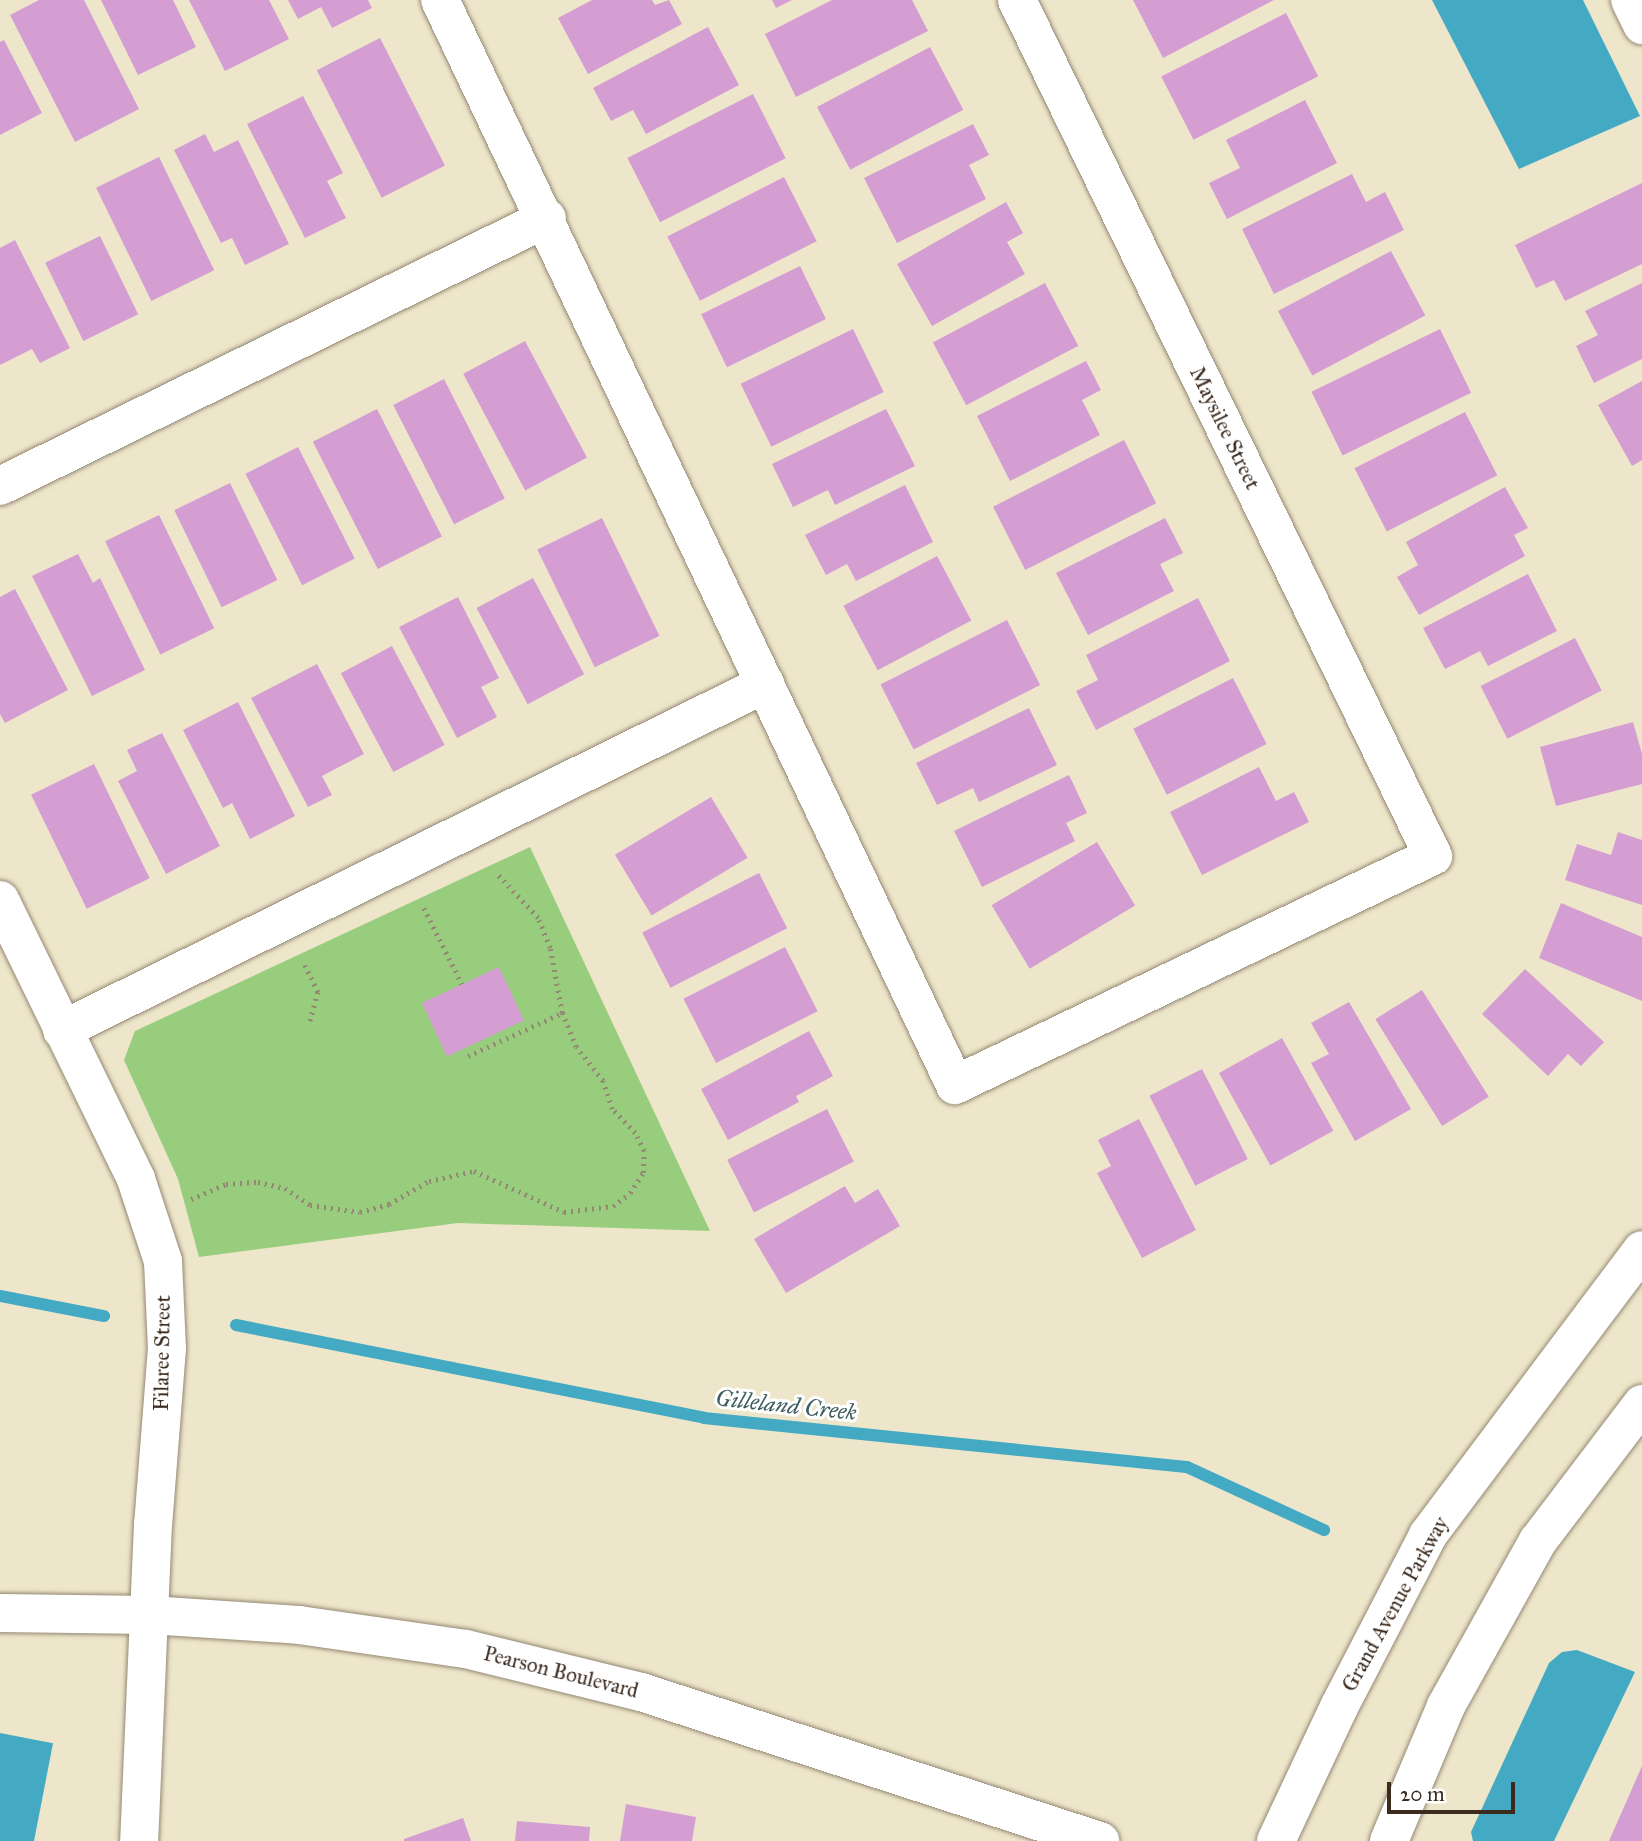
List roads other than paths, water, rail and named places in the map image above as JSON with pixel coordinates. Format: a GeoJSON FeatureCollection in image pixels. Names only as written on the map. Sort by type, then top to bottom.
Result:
{"type":"FeatureCollection","features":[{"type":"Feature","properties":{"kind":"street"},"geometry":{"type":"LineString","coordinates":[[62,1030],[765,684],[547,218],[440,0]]}},
{"type":"Feature","properties":{"kind":"street","name":"Maysilee Street"},"geometry":{"type":"LineString","coordinates":[[765,684],[955,1085],[1433,856],[1017,0]]}},
{"type":"Feature","properties":{"kind":"street"},"geometry":{"type":"LineString","coordinates":[[1630,0],[1642,25]]}},
{"type":"Feature","properties":{"kind":"street"},"geometry":{"type":"LineString","coordinates":[[0,486],[547,218]]}},
{"type":"Feature","properties":{"kind":"street","name":"Filaree Street"},"geometry":{"type":"LineString","coordinates":[[0,900],[136,1179],[163,1261],[167,1348],[139,1841]]}},
{"type":"Feature","properties":{"kind":"street","name":"Grand Avenue Parkway"},"geometry":{"type":"LineString","coordinates":[[1276,1841],[1339,1707],[1428,1535],[1642,1250]]}},
{"type":"Feature","properties":{"kind":"street"},"geometry":{"type":"LineString","coordinates":[[1389,1841],[1446,1706],[1538,1541],[1642,1404]]}},
{"type":"Feature","properties":{"kind":"street","name":"Pearson Boulevard"},"geometry":{"type":"LineString","coordinates":[[0,1613],[150,1615],[299,1625],[466,1649],[641,1692],[1100,1841]]}},
{"type":"Feature","properties":{"kind":"water"},"geometry":{"type":"Polygon","coordinates":[[[1432,0],[1583,0],[1640,116],[1519,169],[1432,0]]]}},
{"type":"Feature","properties":{"kind":"water"},"geometry":{"type":"Polygon","coordinates":[[[1577,1650],[1635,1672],[1554,1841],[1473,1841],[1471,1832],[1549,1663],[1562,1652],[1577,1650]]]}},
{"type":"Feature","properties":{"kind":"water"},"geometry":{"type":"Polygon","coordinates":[[[0,1733],[53,1743],[34,1841],[0,1841],[0,1733]]]}},
{"type":"Feature","properties":{"kind":"waterway","name":"Gilleland Creek"},"geometry":{"type":"LineString","coordinates":[[0,1296],[104,1316]]}},
{"type":"Feature","properties":{"kind":"waterway","name":"Gilleland Creek"},"geometry":{"type":"LineString","coordinates":[[236,1325],[704,1418],[1187,1467],[1324,1530]]}}]}
